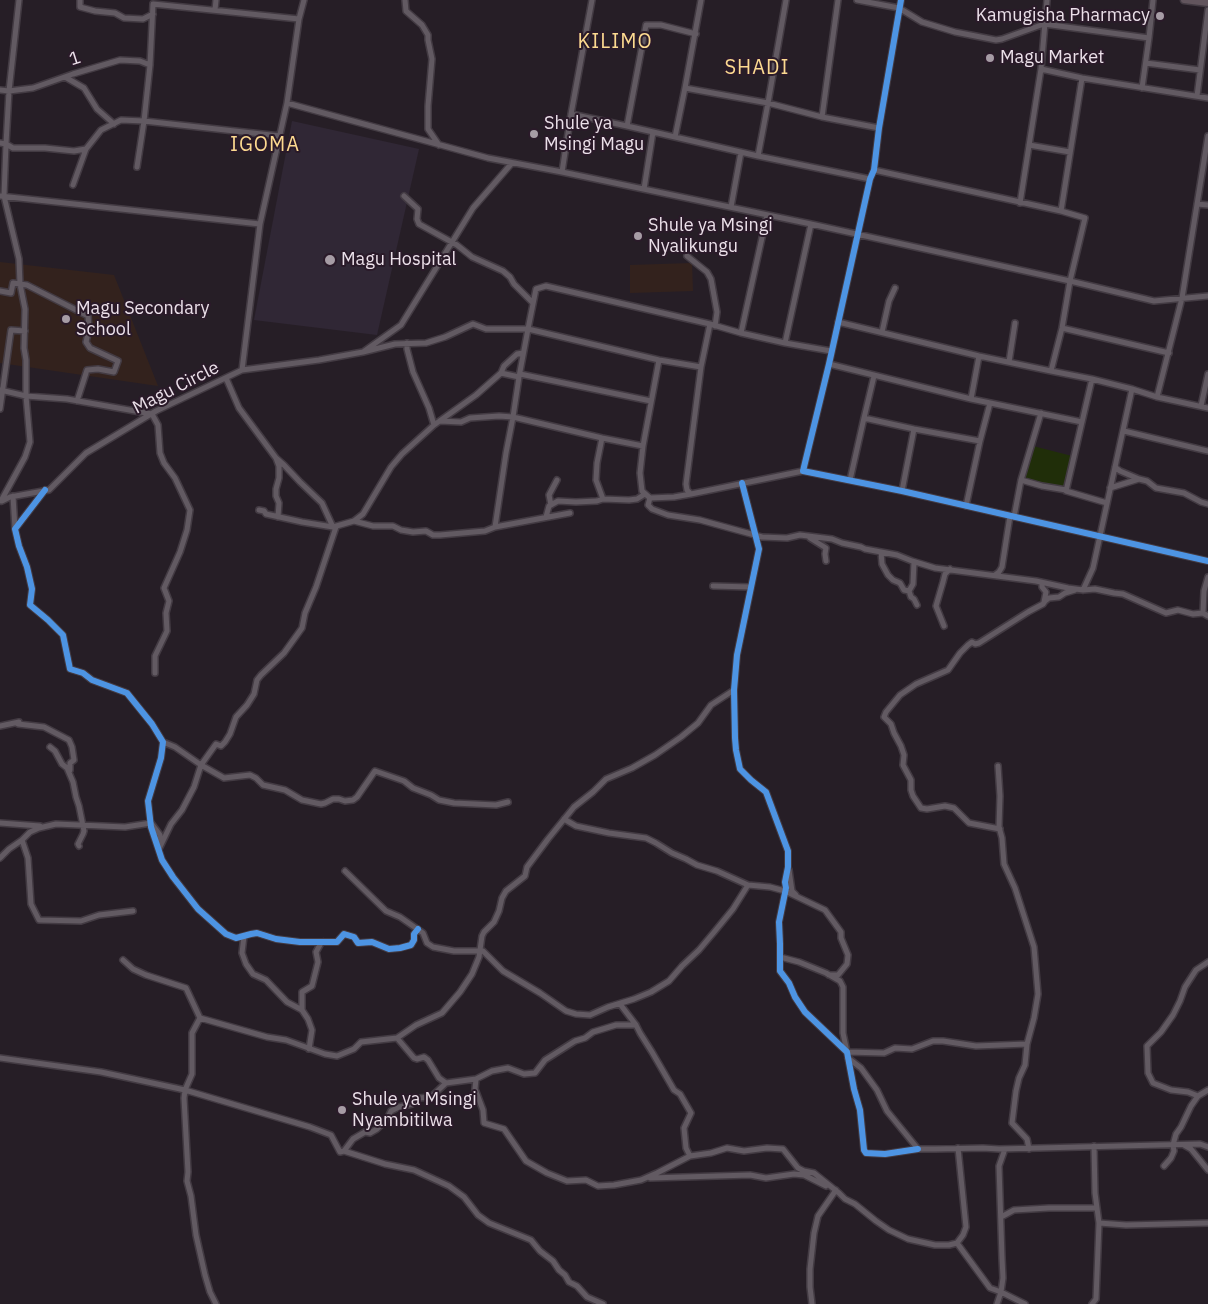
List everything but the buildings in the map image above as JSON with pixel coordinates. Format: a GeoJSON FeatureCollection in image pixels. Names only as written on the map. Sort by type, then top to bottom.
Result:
{"type":"FeatureCollection","features":[{"type":"Feature","properties":{"kind":"main road"},"geometry":{"type":"LineString","coordinates":[[1184,0],[1208,3]]}},
{"type":"Feature","properties":{"kind":"street"},"geometry":{"type":"LineString","coordinates":[[0,501],[26,457],[30,442],[24,348],[25,309],[20,284],[19,259],[2,196],[3,143],[19,0]]}},
{"type":"Feature","properties":{"kind":"street"},"geometry":{"type":"LineString","coordinates":[[80,0],[80,7],[114,13],[124,18],[142,19],[153,14]]}},
{"type":"Feature","properties":{"kind":"street"},"geometry":{"type":"LineString","coordinates":[[214,10],[216,0]]}},
{"type":"Feature","properties":{"kind":"street","name":"Magu Circle"},"geometry":{"type":"LineString","coordinates":[[0,501],[12,496],[49,490],[86,453],[156,411],[242,370],[260,224],[287,103],[299,19],[304,0]]}},
{"type":"Feature","properties":{"kind":"street"},"geometry":{"type":"LineString","coordinates":[[405,0],[406,10],[422,25],[428,35],[432,59],[428,129],[439,145]]}},
{"type":"Feature","properties":{"kind":"street"},"geometry":{"type":"LineString","coordinates":[[562,172],[592,0]]}},
{"type":"Feature","properties":{"kind":"street"},"geometry":{"type":"LineString","coordinates":[[675,137],[702,0]]}},
{"type":"Feature","properties":{"kind":"street"},"geometry":{"type":"LineString","coordinates":[[758,156],[786,0]]}},
{"type":"Feature","properties":{"kind":"street"},"geometry":{"type":"LineString","coordinates":[[822,117],[838,0]]}},
{"type":"Feature","properties":{"kind":"street"},"geometry":{"type":"LineString","coordinates":[[857,0],[899,8],[922,22],[955,32],[996,40],[1044,24],[1149,38]]}},
{"type":"Feature","properties":{"kind":"street"},"geometry":{"type":"LineString","coordinates":[[802,470],[829,364],[870,180],[874,170],[900,0]]}},
{"type":"Feature","properties":{"kind":"street"},"geometry":{"type":"LineString","coordinates":[[1020,203],[1041,69],[1047,0]]}},
{"type":"Feature","properties":{"kind":"street"},"geometry":{"type":"LineString","coordinates":[[1142,88],[1154,0]]}},
{"type":"Feature","properties":{"kind":"street"},"geometry":{"type":"LineString","coordinates":[[137,167],[150,65],[153,2],[299,19]]}},
{"type":"Feature","properties":{"kind":"street"},"geometry":{"type":"LineString","coordinates":[[1197,96],[1208,10]]}},
{"type":"Feature","properties":{"kind":"street"},"geometry":{"type":"LineString","coordinates":[[627,126],[646,25],[661,26],[696,34]]}},
{"type":"Feature","properties":{"kind":"street","name":"1"},"geometry":{"type":"LineString","coordinates":[[0,90],[9,91],[33,88],[120,60],[140,61],[150,65]]}},
{"type":"Feature","properties":{"kind":"street"},"geometry":{"type":"LineString","coordinates":[[1146,63],[1200,70]]}},
{"type":"Feature","properties":{"kind":"street"},"geometry":{"type":"LineString","coordinates":[[1041,69],[1082,78],[1208,98]]}},
{"type":"Feature","properties":{"kind":"street"},"geometry":{"type":"LineString","coordinates":[[66,77],[84,88],[97,109],[105,114],[114,124]]}},
{"type":"Feature","properties":{"kind":"street"},"geometry":{"type":"LineString","coordinates":[[1061,211],[1082,78]]}},
{"type":"Feature","properties":{"kind":"street"},"geometry":{"type":"LineString","coordinates":[[685,88],[768,103],[822,117],[879,128]]}},
{"type":"Feature","properties":{"kind":"street"},"geometry":{"type":"LineString","coordinates":[[287,103],[488,158],[858,234],[1154,301],[1208,296]]}},
{"type":"Feature","properties":{"kind":"street"},"geometry":{"type":"LineString","coordinates":[[572,114],[870,180]]}},
{"type":"Feature","properties":{"kind":"street"},"geometry":{"type":"LineString","coordinates":[[73,186],[86,149],[101,130],[121,120],[280,136]]}},
{"type":"Feature","properties":{"kind":"street"},"geometry":{"type":"LineString","coordinates":[[644,189],[654,132]]}},
{"type":"Feature","properties":{"kind":"street"},"geometry":{"type":"LineString","coordinates":[[1157,397],[1182,298],[1206,159],[1208,136]]}},
{"type":"Feature","properties":{"kind":"street"},"geometry":{"type":"LineString","coordinates":[[3,143],[13,148],[86,149]]}},
{"type":"Feature","properties":{"kind":"street"},"geometry":{"type":"LineString","coordinates":[[1029,144],[1070,152]]}},
{"type":"Feature","properties":{"kind":"street"},"geometry":{"type":"LineString","coordinates":[[731,207],[741,152]]}},
{"type":"Feature","properties":{"kind":"street"},"geometry":{"type":"LineString","coordinates":[[363,352],[401,325],[473,208],[512,163]]}},
{"type":"Feature","properties":{"kind":"street"},"geometry":{"type":"LineString","coordinates":[[874,170],[1061,211],[1084,218],[1062,328],[1051,371]]}},
{"type":"Feature","properties":{"kind":"street"},"geometry":{"type":"LineString","coordinates":[[2,196],[260,224]]}},
{"type":"Feature","properties":{"kind":"street"},"geometry":{"type":"LineString","coordinates":[[404,196],[418,209],[418,224],[457,245],[472,257],[503,271],[534,303]]}},
{"type":"Feature","properties":{"kind":"street"},"geometry":{"type":"LineString","coordinates":[[1197,204],[1208,205]]}},
{"type":"Feature","properties":{"kind":"street"},"geometry":{"type":"LineString","coordinates":[[741,333],[766,215]]}},
{"type":"Feature","properties":{"kind":"street"},"geometry":{"type":"LineString","coordinates":[[785,343],[811,224]]}},
{"type":"Feature","properties":{"kind":"street"},"geometry":{"type":"LineString","coordinates":[[687,256],[707,272],[711,279],[716,312],[701,367],[686,484],[687,490],[691,494]]}},
{"type":"Feature","properties":{"kind":"street"},"geometry":{"type":"LineString","coordinates":[[0,292],[11,293],[13,283],[27,285],[88,316],[89,329],[86,342],[90,348],[118,361],[114,372],[98,369],[87,370],[77,401]]}},
{"type":"Feature","properties":{"kind":"street"},"geometry":{"type":"LineString","coordinates":[[495,527],[519,375],[536,289],[546,286],[741,333],[831,351]]}},
{"type":"Feature","properties":{"kind":"street"},"geometry":{"type":"LineString","coordinates":[[882,332],[895,288]]}},
{"type":"Feature","properties":{"kind":"street"},"geometry":{"type":"LineString","coordinates":[[838,322],[979,356],[1092,379],[1157,397],[1208,408]]}},
{"type":"Feature","properties":{"kind":"street"},"geometry":{"type":"LineString","coordinates":[[1009,362],[1015,323]]}},
{"type":"Feature","properties":{"kind":"street"},"geometry":{"type":"LineString","coordinates":[[242,370],[319,360],[395,344],[426,343],[445,337],[473,324],[486,329],[528,329],[659,360],[701,367]]}},
{"type":"Feature","properties":{"kind":"street"},"geometry":{"type":"LineString","coordinates":[[1062,328],[1169,353]]}},
{"type":"Feature","properties":{"kind":"street"},"geometry":{"type":"LineString","coordinates":[[0,409],[10,330],[24,331]]}},
{"type":"Feature","properties":{"kind":"street"},"geometry":{"type":"LineString","coordinates":[[407,343],[413,372],[429,408],[434,425]]}},
{"type":"Feature","properties":{"kind":"street"},"geometry":{"type":"LineString","coordinates":[[259,510],[278,517],[335,527],[354,521],[363,514],[379,486],[402,454],[434,425],[476,395],[502,373],[504,366],[517,354],[523,353]]}},
{"type":"Feature","properties":{"kind":"street"},"geometry":{"type":"LineString","coordinates":[[971,399],[979,356]]}},
{"type":"Feature","properties":{"kind":"street"},"geometry":{"type":"LineString","coordinates":[[659,360],[643,446],[640,473],[642,491],[650,498],[691,494],[802,470],[1208,561]]}},
{"type":"Feature","properties":{"kind":"street"},"geometry":{"type":"LineString","coordinates":[[829,364],[971,399],[1082,422]]}},
{"type":"Feature","properties":{"kind":"street"},"geometry":{"type":"LineString","coordinates":[[502,373],[651,401]]}},
{"type":"Feature","properties":{"kind":"street"},"geometry":{"type":"LineString","coordinates":[[1201,406],[1208,374]]}},
{"type":"Feature","properties":{"kind":"street"},"geometry":{"type":"LineString","coordinates":[[850,480],[874,376]]}},
{"type":"Feature","properties":{"kind":"street"},"geometry":{"type":"LineString","coordinates":[[159,849],[171,824],[182,810],[194,786],[201,765],[216,744],[221,746],[225,742],[236,717],[254,694],[257,680],[284,653],[302,628],[305,613],[316,588],[335,527],[322,503],[276,458],[239,408],[226,378]]}},
{"type":"Feature","properties":{"kind":"street"},"geometry":{"type":"LineString","coordinates":[[1066,490],[1092,379]]}},
{"type":"Feature","properties":{"kind":"street"},"geometry":{"type":"LineString","coordinates":[[1080,590],[1093,568],[1132,389]]}},
{"type":"Feature","properties":{"kind":"street"},"geometry":{"type":"LineString","coordinates":[[1,390],[26,396],[77,401],[152,414],[158,425],[160,453],[164,463],[175,478],[190,510],[185,537],[164,588],[169,601],[166,613],[166,632],[155,656],[155,673]]}},
{"type":"Feature","properties":{"kind":"street"},"geometry":{"type":"LineString","coordinates":[[966,506],[990,403]]}},
{"type":"Feature","properties":{"kind":"street"},"geometry":{"type":"LineString","coordinates":[[994,575],[1002,567],[1012,517],[1041,414]]}},
{"type":"Feature","properties":{"kind":"street"},"geometry":{"type":"LineString","coordinates":[[440,421],[461,422],[470,418],[513,417],[643,446]]}},
{"type":"Feature","properties":{"kind":"street"},"geometry":{"type":"LineString","coordinates":[[864,418],[980,441]]}},
{"type":"Feature","properties":{"kind":"street"},"geometry":{"type":"LineString","coordinates":[[902,491],[914,429]]}},
{"type":"Feature","properties":{"kind":"street"},"geometry":{"type":"LineString","coordinates":[[1124,431],[1208,451]]}},
{"type":"Feature","properties":{"kind":"street"},"geometry":{"type":"LineString","coordinates":[[602,438],[596,480],[603,498]]}},
{"type":"Feature","properties":{"kind":"street"},"geometry":{"type":"LineString","coordinates":[[276,458],[279,466],[279,478],[276,489],[279,503],[278,517]]}},
{"type":"Feature","properties":{"kind":"street"},"geometry":{"type":"LineString","coordinates":[[1115,467],[1128,475],[1147,481],[1156,488],[1184,493],[1208,504]]}},
{"type":"Feature","properties":{"kind":"street"},"geometry":{"type":"LineString","coordinates":[[1110,488],[1139,479]]}},
{"type":"Feature","properties":{"kind":"street"},"geometry":{"type":"LineString","coordinates":[[551,505],[549,495],[557,480]]}},
{"type":"Feature","properties":{"kind":"street"},"geometry":{"type":"LineString","coordinates":[[1022,480],[1066,490],[1066,492],[1107,503]]}},
{"type":"Feature","properties":{"kind":"street"},"geometry":{"type":"LineString","coordinates":[[742,483],[759,549],[737,655],[734,690],[736,750],[740,768],[766,792],[788,851],[788,867],[792,891],[796,895]]}},
{"type":"Feature","properties":{"kind":"street"},"geometry":{"type":"LineString","coordinates":[[15,529],[45,490]]}},
{"type":"Feature","properties":{"kind":"street"},"geometry":{"type":"LineString","coordinates":[[546,517],[549,506],[558,501],[597,501],[603,498],[629,500],[637,499],[645,494]]}},
{"type":"Feature","properties":{"kind":"street"},"geometry":{"type":"LineString","coordinates":[[12,496],[15,529],[32,589],[30,605],[63,635],[70,669],[92,680],[127,692],[152,724],[163,742],[175,747],[224,778],[250,776],[256,778],[263,786],[285,790],[302,800],[321,804],[333,799],[345,802],[358,797],[375,771],[404,781],[439,800],[454,803],[496,805],[508,802]]}},
{"type":"Feature","properties":{"kind":"street"},"geometry":{"type":"LineString","coordinates":[[650,498],[648,505],[652,509],[668,515],[700,520],[756,535],[773,538],[800,535],[832,539],[842,543],[898,555],[935,568],[994,575],[1080,590]]}},
{"type":"Feature","properties":{"kind":"street"},"geometry":{"type":"LineString","coordinates":[[354,521],[373,526],[393,526],[401,530],[413,532],[426,531],[433,535],[440,535],[485,531],[495,527],[570,513]]}},
{"type":"Feature","properties":{"kind":"street"},"geometry":{"type":"LineString","coordinates":[[808,536],[826,548],[826,561]]}},
{"type":"Feature","properties":{"kind":"street"},"geometry":{"type":"LineString","coordinates":[[881,552],[882,564],[888,575],[900,583],[904,590],[909,591]]}},
{"type":"Feature","properties":{"kind":"street"},"geometry":{"type":"LineString","coordinates":[[914,562],[913,584],[909,591],[911,597],[918,605]]}},
{"type":"Feature","properties":{"kind":"street"},"geometry":{"type":"LineString","coordinates":[[1002,567],[1007,577]]}},
{"type":"Feature","properties":{"kind":"street"},"geometry":{"type":"LineString","coordinates":[[944,626],[936,606],[945,574],[950,569]]}},
{"type":"Feature","properties":{"kind":"street"},"geometry":{"type":"LineString","coordinates":[[1000,829],[970,823],[954,808],[945,806],[928,809],[921,808],[911,790],[911,780],[903,765],[904,756],[901,746],[891,724],[884,717],[900,695],[916,684],[948,670],[960,652],[972,642],[975,644],[979,643],[1043,604],[1049,598],[1059,597],[1065,593],[1080,590],[1095,589],[1123,594],[1166,613],[1178,610],[1205,615],[1204,591],[1208,577]]}},
{"type":"Feature","properties":{"kind":"street"},"geometry":{"type":"LineString","coordinates":[[1042,583],[1046,592],[1044,602]]}},
{"type":"Feature","properties":{"kind":"street"},"geometry":{"type":"LineString","coordinates":[[713,586],[751,587]]}},
{"type":"Feature","properties":{"kind":"street"},"geometry":{"type":"LineString","coordinates":[[123,960],[133,969],[146,975],[186,988],[200,1018],[298,1043],[325,1054],[337,1056],[354,1049],[361,1042],[397,1038],[416,1025],[442,1013],[460,992],[475,965],[484,932],[494,922],[506,891],[525,876],[527,867],[574,807],[606,779],[632,768],[681,737],[698,723],[711,706],[734,690]]}},
{"type":"Feature","properties":{"kind":"street"},"geometry":{"type":"LineString","coordinates":[[0,726],[18,723],[44,727],[69,740],[74,760],[70,763],[70,770],[67,768]]}},
{"type":"Feature","properties":{"kind":"street"},"geometry":{"type":"LineString","coordinates":[[163,742],[161,758],[148,801],[155,840],[162,860],[173,877],[198,909],[226,934],[236,938],[257,934],[300,942],[337,942],[344,934],[354,937],[358,943],[369,942],[389,948],[400,948],[411,945],[414,940],[414,934],[418,929]]}},
{"type":"Feature","properties":{"kind":"street"},"geometry":{"type":"LineString","coordinates":[[50,747],[67,768],[74,782],[76,797],[80,806],[83,834],[78,844],[79,846]]}},
{"type":"Feature","properties":{"kind":"street"},"geometry":{"type":"LineString","coordinates":[[998,766],[1000,829],[1004,864],[1015,888],[1034,947],[1038,994],[1027,1044],[1026,1065],[1019,1078],[1016,1091],[1012,1123],[1027,1139],[1029,1149]]}},
{"type":"Feature","properties":{"kind":"street"},"geometry":{"type":"LineString","coordinates":[[564,819],[576,826],[609,834],[646,838],[697,865],[717,871],[748,885],[785,889],[825,910],[841,932],[841,938],[848,955],[847,964],[838,975],[829,975]]}},
{"type":"Feature","properties":{"kind":"street"},"geometry":{"type":"LineString","coordinates":[[0,823],[46,826]]}},
{"type":"Feature","properties":{"kind":"street"},"geometry":{"type":"LineString","coordinates":[[0,858],[30,832],[46,826],[56,824],[125,828],[151,823]]}},
{"type":"Feature","properties":{"kind":"street"},"geometry":{"type":"LineString","coordinates":[[22,840],[28,858],[31,904],[39,920],[81,922],[99,916],[133,912]]}},
{"type":"Feature","properties":{"kind":"street"},"geometry":{"type":"LineString","coordinates":[[788,867],[779,922],[780,971],[789,983],[804,1012],[860,1068],[888,1111],[918,1148]]}},
{"type":"Feature","properties":{"kind":"street"},"geometry":{"type":"LineString","coordinates":[[345,871],[386,911],[400,916],[423,933],[427,943],[433,947],[454,951],[483,951],[503,971],[566,1011],[590,1015],[651,992],[669,981],[716,931],[748,885]]}},
{"type":"Feature","properties":{"kind":"street"},"geometry":{"type":"LineString","coordinates":[[244,936],[242,953],[246,964],[253,974],[266,980],[287,1002],[302,1010],[308,1019],[312,1030],[309,1049]]}},
{"type":"Feature","properties":{"kind":"street"},"geometry":{"type":"LineString","coordinates":[[302,1010],[302,992],[312,986],[318,962],[316,952],[321,943],[324,942]]}},
{"type":"Feature","properties":{"kind":"street"},"geometry":{"type":"LineString","coordinates":[[780,957],[799,962],[840,981],[842,987],[844,1032],[854,1089],[860,1110],[864,1150],[866,1153],[885,1154],[918,1148],[1029,1149],[1184,1144],[1200,1144],[1208,1147]]}},
{"type":"Feature","properties":{"kind":"street"},"geometry":{"type":"LineString","coordinates":[[1198,1096],[1188,1092],[1171,1090],[1153,1083],[1148,1073],[1147,1046],[1161,1032],[1173,1015],[1185,987],[1196,970],[1208,962]]}},
{"type":"Feature","properties":{"kind":"street"},"geometry":{"type":"LineString","coordinates":[[620,1004],[636,1025],[668,1081],[674,1090],[680,1094],[691,1113],[684,1128],[686,1148],[690,1156]]}},
{"type":"Feature","properties":{"kind":"street"},"geometry":{"type":"LineString","coordinates":[[200,1018],[192,1033],[192,1074],[185,1090],[184,1098],[187,1182],[191,1196],[196,1236],[205,1274],[210,1292],[216,1304]]}},
{"type":"Feature","properties":{"kind":"street"},"geometry":{"type":"LineString","coordinates":[[344,1151],[353,1139],[365,1132],[370,1133],[377,1129],[387,1119],[391,1111],[412,1104],[419,1098],[431,1096],[446,1083],[476,1079],[492,1071],[508,1068],[524,1074],[535,1073],[545,1060],[575,1041],[616,1025],[636,1025]]}},
{"type":"Feature","properties":{"kind":"street"},"geometry":{"type":"LineString","coordinates":[[397,1038],[414,1058],[424,1057],[428,1060],[439,1078],[446,1083]]}},
{"type":"Feature","properties":{"kind":"street"},"geometry":{"type":"LineString","coordinates":[[848,1055],[884,1053],[895,1048],[912,1049],[933,1041],[967,1046],[1027,1044]]}},
{"type":"Feature","properties":{"kind":"street"},"geometry":{"type":"LineString","coordinates":[[0,1058],[101,1072],[185,1090],[331,1135],[340,1152],[344,1151],[385,1164],[414,1170],[449,1186],[464,1196],[478,1215],[489,1222],[532,1240],[540,1251],[553,1261],[565,1275],[568,1282],[577,1286],[587,1297],[603,1304]]}},
{"type":"Feature","properties":{"kind":"street"},"geometry":{"type":"LineString","coordinates":[[476,1079],[475,1089],[483,1110],[484,1123],[504,1130],[526,1161],[547,1173],[567,1180],[586,1180],[598,1186],[614,1185],[641,1180],[657,1174],[690,1156],[711,1153],[727,1148],[744,1151],[767,1148],[783,1149],[798,1168],[814,1173],[836,1190],[845,1200],[855,1204],[889,1230],[908,1239],[935,1245],[949,1245],[957,1242],[964,1235],[966,1227],[958,1148]]}},
{"type":"Feature","properties":{"kind":"street"},"geometry":{"type":"LineString","coordinates":[[1164,1166],[1171,1158],[1174,1151],[1173,1145],[1176,1134],[1190,1106],[1198,1096],[1208,1090]]}},
{"type":"Feature","properties":{"kind":"street"},"geometry":{"type":"LineString","coordinates":[[1184,1144],[1191,1149],[1208,1170]]}},
{"type":"Feature","properties":{"kind":"street"},"geometry":{"type":"LineString","coordinates":[[1092,1304],[1096,1299],[1099,1223],[1095,1193],[1094,1146]]}},
{"type":"Feature","properties":{"kind":"street"},"geometry":{"type":"LineString","coordinates":[[997,1304],[1003,1278],[999,1166],[1005,1149]]}},
{"type":"Feature","properties":{"kind":"street"},"geometry":{"type":"LineString","coordinates":[[646,1178],[750,1175],[766,1178],[794,1174],[804,1175],[836,1190]]}},
{"type":"Feature","properties":{"kind":"street"},"geometry":{"type":"LineString","coordinates":[[812,1304],[810,1269],[814,1233],[818,1216],[836,1190]]}},
{"type":"Feature","properties":{"kind":"street"},"geometry":{"type":"LineString","coordinates":[[1001,1217],[1014,1210],[1097,1208]]}},
{"type":"Feature","properties":{"kind":"street"},"geometry":{"type":"LineString","coordinates":[[1099,1223],[1126,1225],[1208,1223]]}},
{"type":"Feature","properties":{"kind":"street"},"geometry":{"type":"LineString","coordinates":[[957,1242],[990,1288],[1025,1304]]}},
{"type":"Feature","properties":{"kind":"shaded area","name":"Magu Hospital"},"geometry":{"type":"Polygon","coordinates":[[[292,121],[419,149],[377,335],[254,320],[292,121]]]}},
{"type":"Feature","properties":{"kind":"shaded area","name":"Magu Secondary School"},"geometry":{"type":"Polygon","coordinates":[[[0,262],[114,275],[158,386],[0,363],[0,262]]]}},
{"type":"Feature","properties":{"kind":"shaded area"},"geometry":{"type":"Polygon","coordinates":[[[692,263],[693,291],[630,293],[630,265],[692,263]]]}},
{"type":"Feature","properties":{"kind":"green space"},"geometry":{"type":"Polygon","coordinates":[[[1033,446],[1072,456],[1066,490],[1024,479],[1033,446]]]}},
{"type":"Feature","properties":{"kind":"cycle path"},"geometry":{"type":"LineString","coordinates":[[901,0],[879,128],[874,170],[870,179],[803,471],[902,491],[1208,561]]}},
{"type":"Feature","properties":{"kind":"cycle path"},"geometry":{"type":"LineString","coordinates":[[742,483],[759,549],[737,655],[734,690],[735,738],[740,769],[766,792],[788,851],[786,888],[779,922],[780,971],[805,1012],[847,1052],[860,1110],[864,1150],[866,1153],[885,1154],[918,1149]]}},
{"type":"Feature","properties":{"kind":"cycle path"},"geometry":{"type":"LineString","coordinates":[[45,490],[15,529],[32,589],[30,605],[63,635],[70,669],[83,673],[92,680],[127,693],[152,724],[163,742],[161,758],[148,801],[151,827],[162,860],[198,909],[226,934],[236,938],[257,933],[276,939],[300,942],[337,942],[344,934],[354,937],[358,943],[372,942],[389,949],[411,945],[414,940],[414,934],[418,929]]}},
{"type":"Feature","properties":{"kind":"place","name":"Kamugisha Pharmacy"},"geometry":{"type":"Point","coordinates":[1160,16]}},
{"type":"Feature","properties":{"kind":"place","name":"Magu Market"},"geometry":{"type":"Point","coordinates":[990,58]}},
{"type":"Feature","properties":{"kind":"place","name":"Shule ya Msingi Magu"},"geometry":{"type":"Point","coordinates":[534,134]}},
{"type":"Feature","properties":{"kind":"place","name":"Shule ya Msingi Nyalikungu"},"geometry":{"type":"Point","coordinates":[638,236]}},
{"type":"Feature","properties":{"kind":"place","name":"Magu Hospital"},"geometry":{"type":"Point","coordinates":[330,260]}},
{"type":"Feature","properties":{"kind":"place","name":"Magu Secondary School"},"geometry":{"type":"Point","coordinates":[66,319]}},
{"type":"Feature","properties":{"kind":"place","name":"Shule ya Msingi Nyambitilwa"},"geometry":{"type":"Point","coordinates":[342,1110]}},
{"type":"Feature","properties":{"kind":"district","name":"KILIMO"},"geometry":{"type":"Point","coordinates":[615,42]}},
{"type":"Feature","properties":{"kind":"district","name":"SHADI"},"geometry":{"type":"Point","coordinates":[757,68]}},
{"type":"Feature","properties":{"kind":"district","name":"IGOMA"},"geometry":{"type":"Point","coordinates":[265,145]}}]}
